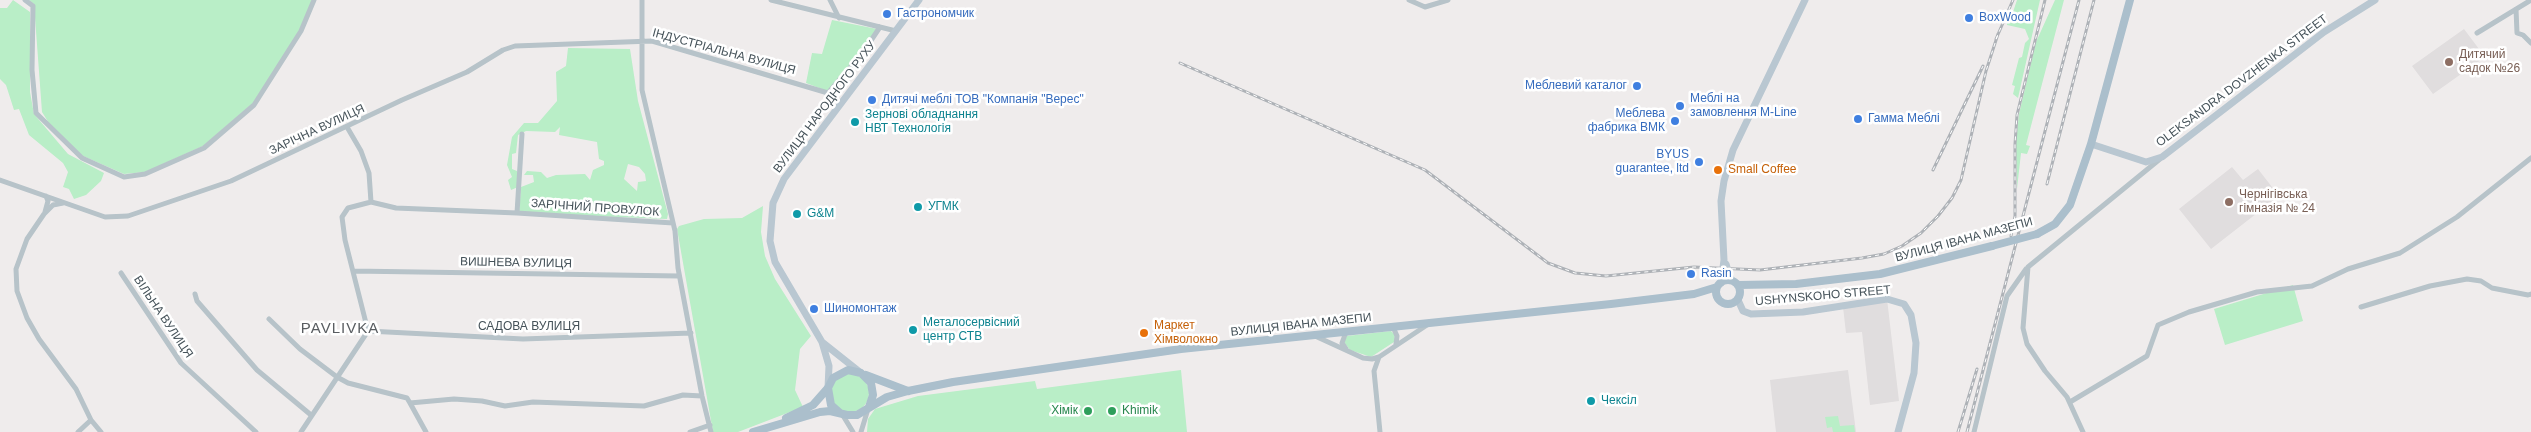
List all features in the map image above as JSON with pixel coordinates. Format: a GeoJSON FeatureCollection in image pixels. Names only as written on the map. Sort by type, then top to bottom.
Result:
{"type":"FeatureCollection","features":[{"type":"Feature","properties":{"kind":"main road","name":"ВУЛИЦЯ НАРОДНОГО РУХУ"},"geometry":{"type":"LineString","coordinates":[[828,388],[829,366],[822,342],[775,262],[770,241],[773,203],[784,179],[919,0]]}},
{"type":"Feature","properties":{"kind":"main road"},"geometry":{"type":"LineString","coordinates":[[1717,297],[1724,260],[1722,201],[1724,181],[1733,150],[1805,0]]}},
{"type":"Feature","properties":{"kind":"main road","name":"ВУЛИЦЯ ІВАНА МАЗЕПИ"},"geometry":{"type":"LineString","coordinates":[[868,408],[887,397],[908,390],[1181,349],[1698,293],[1719,285],[1734,282],[1761,286],[1880,274],[2037,234],[2055,224],[2070,205],[2091,144],[2130,0]]}},
{"type":"Feature","properties":{"kind":"main road","name":"OLEKSANDRA DOVZHENKA STREET"},"geometry":{"type":"LineString","coordinates":[[2091,144],[2146,162],[2162,157],[2324,32],[2374,0]]}},
{"type":"Feature","properties":{"kind":"main road"},"geometry":{"type":"LineString","coordinates":[[1724,260],[1739,297]]}},
{"type":"Feature","properties":{"kind":"main road","name":"ВУЛИЦЯ ІВАНА МАЗЕПИ"},"geometry":{"type":"LineString","coordinates":[[1698,293],[1717,297],[1721,302],[1728,304],[1761,286]]}},
{"type":"Feature","properties":{"kind":"main road","name":"USHYNSKOHO STREET"},"geometry":{"type":"LineString","coordinates":[[1739,297],[1743,311],[1751,314],[1803,312],[1887,299],[1904,304],[1911,315],[1916,343],[1914,373],[1898,432]]}},
{"type":"Feature","properties":{"kind":"main road","name":"ВУЛИЦЯ НАРОДНОГО РУХУ"},"geometry":{"type":"LineString","coordinates":[[822,342],[861,373]]}},
{"type":"Feature","properties":{"kind":"main road"},"geometry":{"type":"LineString","coordinates":[[752,432],[815,413],[830,411],[857,415],[868,408],[872,400],[872,386],[861,373],[854,370],[843,372],[833,378],[828,388],[813,406],[764,428]]}},
{"type":"Feature","properties":{"kind":"main road","name":"ВУЛИЦЯ ІВАНА МАЗЕПИ"},"geometry":{"type":"LineString","coordinates":[[861,373],[908,390]]}},
{"type":"Feature","properties":{"kind":"main road"},"geometry":{"type":"LineString","coordinates":[[828,388],[831,405],[841,414]]}},
{"type":"Feature","properties":{"kind":"street"},"geometry":{"type":"LineString","coordinates":[[25,0],[33,6],[32,70],[36,113],[82,158],[124,176],[146,174],[204,148],[254,105],[301,31],[314,0]]}},
{"type":"Feature","properties":{"kind":"street"},"geometry":{"type":"LineString","coordinates":[[642,0],[642,90],[673,224],[679,276],[702,396],[711,432]]}},
{"type":"Feature","properties":{"kind":"street"},"geometry":{"type":"LineString","coordinates":[[771,0],[896,31]]}},
{"type":"Feature","properties":{"kind":"street"},"geometry":{"type":"LineString","coordinates":[[830,0],[839,18]]}},
{"type":"Feature","properties":{"kind":"street"},"geometry":{"type":"LineString","coordinates":[[1409,0],[1425,6],[1448,0]]}},
{"type":"Feature","properties":{"kind":"street"},"geometry":{"type":"LineString","coordinates":[[2477,33],[2531,0]]}},
{"type":"Feature","properties":{"kind":"street"},"geometry":{"type":"LineString","coordinates":[[2516,9],[2517,33],[2524,35],[2531,43]]}},
{"type":"Feature","properties":{"kind":"street","name":"ІНДУСТРІАЛЬНА ВУЛИЦЯ"},"geometry":{"type":"LineString","coordinates":[[642,40],[652,41],[828,93],[832,91],[862,54],[880,27]]}},
{"type":"Feature","properties":{"kind":"street","name":"ЗАРІЧНА ВУЛИЦЯ"},"geometry":{"type":"LineString","coordinates":[[0,180],[105,217],[128,216],[231,181],[402,100],[467,72],[503,50],[515,46],[642,40]]}},
{"type":"Feature","properties":{"kind":"street"},"geometry":{"type":"LineString","coordinates":[[347,127],[364,158],[369,173],[372,202]]}},
{"type":"Feature","properties":{"kind":"street","name":"ЗАРІЧНИЙ ПРОВУЛОК"},"geometry":{"type":"LineString","coordinates":[[517,213],[522,134]]}},
{"type":"Feature","properties":{"kind":"street"},"geometry":{"type":"LineString","coordinates":[[1974,432],[2007,296],[2028,267],[2162,157]]}},
{"type":"Feature","properties":{"kind":"street"},"geometry":{"type":"LineString","coordinates":[[2070,402],[2147,356],[2158,325],[2189,312],[2258,292],[2312,286],[2348,269],[2400,253],[2457,217],[2531,158]]}},
{"type":"Feature","properties":{"kind":"street"},"geometry":{"type":"LineString","coordinates":[[46,196],[47,207],[27,239],[16,269],[17,291],[27,318],[39,339],[76,390],[91,420],[101,432]]}},
{"type":"Feature","properties":{"kind":"street","name":"ЗАРІЧНИЙ ПРОВУЛОК"},"geometry":{"type":"LineString","coordinates":[[368,331],[345,240],[342,217],[348,208],[372,202],[396,208],[517,213],[673,224]]}},
{"type":"Feature","properties":{"kind":"street"},"geometry":{"type":"LineString","coordinates":[[44,214],[53,206],[64,203]]}},
{"type":"Feature","properties":{"kind":"street"},"geometry":{"type":"LineString","coordinates":[[2028,267],[2023,328],[2027,344],[2045,371],[2070,402],[2083,432]]}},
{"type":"Feature","properties":{"kind":"street","name":"ВИШНЕВА ВУЛИЦЯ"},"geometry":{"type":"LineString","coordinates":[[353,271],[679,276]]}},
{"type":"Feature","properties":{"kind":"street","name":"ВІЛЬНА ВУЛИЦЯ"},"geometry":{"type":"LineString","coordinates":[[121,273],[180,363],[256,432]]}},
{"type":"Feature","properties":{"kind":"street"},"geometry":{"type":"LineString","coordinates":[[2361,307],[2430,286],[2467,280],[2481,280],[2492,288],[2531,294]]}},
{"type":"Feature","properties":{"kind":"street"},"geometry":{"type":"LineString","coordinates":[[195,294],[197,301],[257,370],[311,416]]}},
{"type":"Feature","properties":{"kind":"street"},"geometry":{"type":"LineString","coordinates":[[269,319],[300,349],[337,377],[348,382],[407,398],[426,432]]}},
{"type":"Feature","properties":{"kind":"street"},"geometry":{"type":"LineString","coordinates":[[1363,358],[1379,356],[1429,323]]}},
{"type":"Feature","properties":{"kind":"street"},"geometry":{"type":"LineString","coordinates":[[1393,327],[1397,336],[1396,344]]}},
{"type":"Feature","properties":{"kind":"street"},"geometry":{"type":"LineString","coordinates":[[301,432],[368,331]]}},
{"type":"Feature","properties":{"kind":"street","name":"САДОВА ВУЛИЦЯ"},"geometry":{"type":"LineString","coordinates":[[368,331],[523,339],[691,333]]}},
{"type":"Feature","properties":{"kind":"street"},"geometry":{"type":"LineString","coordinates":[[1346,332],[1342,342],[1348,351]]}},
{"type":"Feature","properties":{"kind":"street"},"geometry":{"type":"LineString","coordinates":[[1313,335],[1363,358],[1374,371]]}},
{"type":"Feature","properties":{"kind":"street"},"geometry":{"type":"LineString","coordinates":[[1379,356],[1374,371],[1380,432]]}},
{"type":"Feature","properties":{"kind":"street"},"geometry":{"type":"LineString","coordinates":[[410,403],[454,399],[482,401],[505,406],[533,402],[644,406],[683,395],[702,396]]}},
{"type":"Feature","properties":{"kind":"street"},"geometry":{"type":"LineString","coordinates":[[861,432],[868,408]]}},
{"type":"Feature","properties":{"kind":"street"},"geometry":{"type":"LineString","coordinates":[[841,414],[853,432]]}},
{"type":"Feature","properties":{"kind":"street"},"geometry":{"type":"LineString","coordinates":[[78,432],[91,420]]}},
{"type":"Feature","properties":{"kind":"street"},"geometry":{"type":"LineString","coordinates":[[690,432],[710,425]]}},
{"type":"Feature","properties":{"kind":"shaded area","name":"Дитячий садок №26"},"geometry":{"type":"Polygon","coordinates":[[[2464,29],[2485,57],[2433,94],[2412,66],[2464,29]]]}},
{"type":"Feature","properties":{"kind":"shaded area","name":"Чернігівська гімназія № 24"},"geometry":{"type":"Polygon","coordinates":[[[2232,167],[2243,180],[2258,169],[2279,196],[2211,249],[2179,209],[2232,167]]]}},
{"type":"Feature","properties":{"kind":"shaded area"},"geometry":{"type":"Polygon","coordinates":[[[1887,299],[1899,401],[1870,405],[1862,332],[1846,333],[1843,307],[1887,299]]]}},
{"type":"Feature","properties":{"kind":"shaded area"},"geometry":{"type":"Polygon","coordinates":[[[1848,370],[1856,432],[1776,432],[1770,380],[1848,370]]]}},
{"type":"Feature","properties":{"kind":"green space"},"geometry":{"type":"Polygon","coordinates":[[[13,0],[30,12],[30,92],[34,114],[68,154],[104,173],[101,181],[86,195],[74,199],[69,189],[63,187],[68,172],[63,163],[29,135],[19,109],[14,110],[6,85],[0,79],[0,8],[7,8],[13,0]]]}},
{"type":"Feature","properties":{"kind":"green space"},"geometry":{"type":"Polygon","coordinates":[[[29,0],[312,0],[300,30],[253,103],[203,146],[145,172],[124,174],[83,156],[52,128],[42,112],[34,4],[29,0]]]}},
{"type":"Feature","properties":{"kind":"green space"},"geometry":{"type":"Polygon","coordinates":[[[2017,0],[2040,0],[2018,98],[2013,94],[2015,86],[2012,85],[2019,58],[2022,57],[2025,43],[2029,39],[2025,29],[2007,25],[2007,18],[2012,15],[2017,0]]]}},
{"type":"Feature","properties":{"kind":"green space"},"geometry":{"type":"Polygon","coordinates":[[[2055,0],[2064,0],[2026,145],[2030,146],[2027,154],[2021,153],[2017,189],[2016,143],[2019,114],[2036,42],[2055,0]]]}},
{"type":"Feature","properties":{"kind":"green space"},"geometry":{"type":"Polygon","coordinates":[[[832,20],[877,29],[857,58],[827,91],[806,83],[812,53],[822,54],[832,20]]]}},
{"type":"Feature","properties":{"kind":"green space"},"geometry":{"type":"Polygon","coordinates":[[[568,48],[630,49],[638,101],[668,214],[667,219],[519,213],[521,187],[534,182],[533,175],[524,175],[527,171],[541,172],[547,178],[556,175],[585,174],[590,180],[593,170],[604,165],[604,161],[599,159],[597,142],[559,135],[560,127],[555,132],[526,131],[518,135],[516,153],[512,154],[512,169],[517,171],[518,187],[511,190],[508,180],[512,177],[507,165],[512,137],[524,123],[538,123],[557,101],[556,72],[566,66],[568,48]],[[628,164],[624,179],[637,191],[638,182],[646,181],[645,174],[639,167],[628,164]]]}},
{"type":"Feature","properties":{"kind":"green space"},"geometry":{"type":"Polygon","coordinates":[[[763,206],[761,232],[765,256],[775,279],[811,336],[800,349],[795,390],[803,407],[738,432],[713,432],[677,229],[679,226],[704,219],[742,218],[763,206]]]}},
{"type":"Feature","properties":{"kind":"green space"},"geometry":{"type":"Polygon","coordinates":[[[2293,285],[2303,321],[2225,345],[2214,309],[2293,285]]]}},
{"type":"Feature","properties":{"kind":"green space"},"geometry":{"type":"Polygon","coordinates":[[[1391,331],[1395,335],[1394,342],[1371,357],[1350,350],[1344,342],[1347,336],[1391,331]]]}},
{"type":"Feature","properties":{"kind":"green space"},"geometry":{"type":"Polygon","coordinates":[[[1181,370],[1187,432],[867,432],[868,419],[875,409],[918,396],[1035,381],[1037,389],[1181,370]]]}},
{"type":"Feature","properties":{"kind":"green space"},"geometry":{"type":"Polygon","coordinates":[[[850,374],[864,379],[869,393],[864,407],[850,412],[836,407],[831,393],[836,379],[850,374]]]}},
{"type":"Feature","properties":{"kind":"green space"},"geometry":{"type":"Polygon","coordinates":[[[1838,416],[1840,426],[1854,425],[1855,432],[1833,432],[1832,427],[1827,428],[1825,417],[1838,416]]]}},
{"type":"Feature","properties":{"kind":"railway"},"geometry":{"type":"LineString","coordinates":[[1996,39],[2013,0]]}},
{"type":"Feature","properties":{"kind":"railway"},"geometry":{"type":"LineString","coordinates":[[2011,236],[2015,216],[2017,115],[2045,0]]}},
{"type":"Feature","properties":{"kind":"railway"},"geometry":{"type":"LineString","coordinates":[[1967,432],[2079,0]]}},
{"type":"Feature","properties":{"kind":"railway"},"geometry":{"type":"LineString","coordinates":[[2047,184],[2094,0]]}},
{"type":"Feature","properties":{"kind":"railway"},"geometry":{"type":"LineString","coordinates":[[1180,63],[1425,170],[1548,263],[1575,273],[1606,276],[1694,267],[1760,270],[1862,258],[1884,254],[1902,246],[1921,233],[1938,216],[1952,198],[1961,180],[1986,71],[1998,34]]}},
{"type":"Feature","properties":{"kind":"railway"},"geometry":{"type":"LineString","coordinates":[[1933,170],[1983,66]]}},
{"type":"Feature","properties":{"kind":"railway"},"geometry":{"type":"LineString","coordinates":[[1958,432],[1977,369]]}},
{"type":"Feature","properties":{"kind":"place","name":"Гастрономчик"},"geometry":{"type":"Point","coordinates":[887,14]}},
{"type":"Feature","properties":{"kind":"place","name":"BoxWood"},"geometry":{"type":"Point","coordinates":[1969,18]}},
{"type":"Feature","properties":{"kind":"place","name":"Дитячий садок №26"},"geometry":{"type":"Point","coordinates":[2449,62]}},
{"type":"Feature","properties":{"kind":"place","name":"Меблевий каталог"},"geometry":{"type":"Point","coordinates":[1637,86]}},
{"type":"Feature","properties":{"kind":"place","name":"Дитячі меблі ТОВ \"Компанія \"Верес\""},"geometry":{"type":"Point","coordinates":[872,100]}},
{"type":"Feature","properties":{"kind":"place","name":"Меблі на замовлення M-Line"},"geometry":{"type":"Point","coordinates":[1680,106]}},
{"type":"Feature","properties":{"kind":"place","name":"Гамма Меблі"},"geometry":{"type":"Point","coordinates":[1858,119]}},
{"type":"Feature","properties":{"kind":"place","name":"Меблева фабрика ВМК"},"geometry":{"type":"Point","coordinates":[1675,121]}},
{"type":"Feature","properties":{"kind":"place","name":"Зернові обладнання НВТ Технологія"},"geometry":{"type":"Point","coordinates":[855,122]}},
{"type":"Feature","properties":{"kind":"place","name":"BYUS guarantee, ltd"},"geometry":{"type":"Point","coordinates":[1699,162]}},
{"type":"Feature","properties":{"kind":"place","name":"Small Coffee"},"geometry":{"type":"Point","coordinates":[1718,170]}},
{"type":"Feature","properties":{"kind":"place","name":"Чернігівська гімназія № 24"},"geometry":{"type":"Point","coordinates":[2229,202]}},
{"type":"Feature","properties":{"kind":"place","name":"УГМК"},"geometry":{"type":"Point","coordinates":[918,207]}},
{"type":"Feature","properties":{"kind":"place","name":"G&M"},"geometry":{"type":"Point","coordinates":[797,214]}},
{"type":"Feature","properties":{"kind":"place","name":"Rasin"},"geometry":{"type":"Point","coordinates":[1691,274]}},
{"type":"Feature","properties":{"kind":"place","name":"Шиномонтаж"},"geometry":{"type":"Point","coordinates":[814,309]}},
{"type":"Feature","properties":{"kind":"place","name":"Металосервісний центр СТВ"},"geometry":{"type":"Point","coordinates":[913,330]}},
{"type":"Feature","properties":{"kind":"place","name":"Маркет Хімволокно"},"geometry":{"type":"Point","coordinates":[1144,333]}},
{"type":"Feature","properties":{"kind":"place","name":"Чексіл"},"geometry":{"type":"Point","coordinates":[1591,401]}},
{"type":"Feature","properties":{"kind":"place","name":"Хімік"},"geometry":{"type":"Point","coordinates":[1088,411]}},
{"type":"Feature","properties":{"kind":"place","name":"Khimik"},"geometry":{"type":"Point","coordinates":[1112,411]}},
{"type":"Feature","properties":{"kind":"district","name":"PAVLIVKA"},"geometry":{"type":"Point","coordinates":[340,329]}}]}
